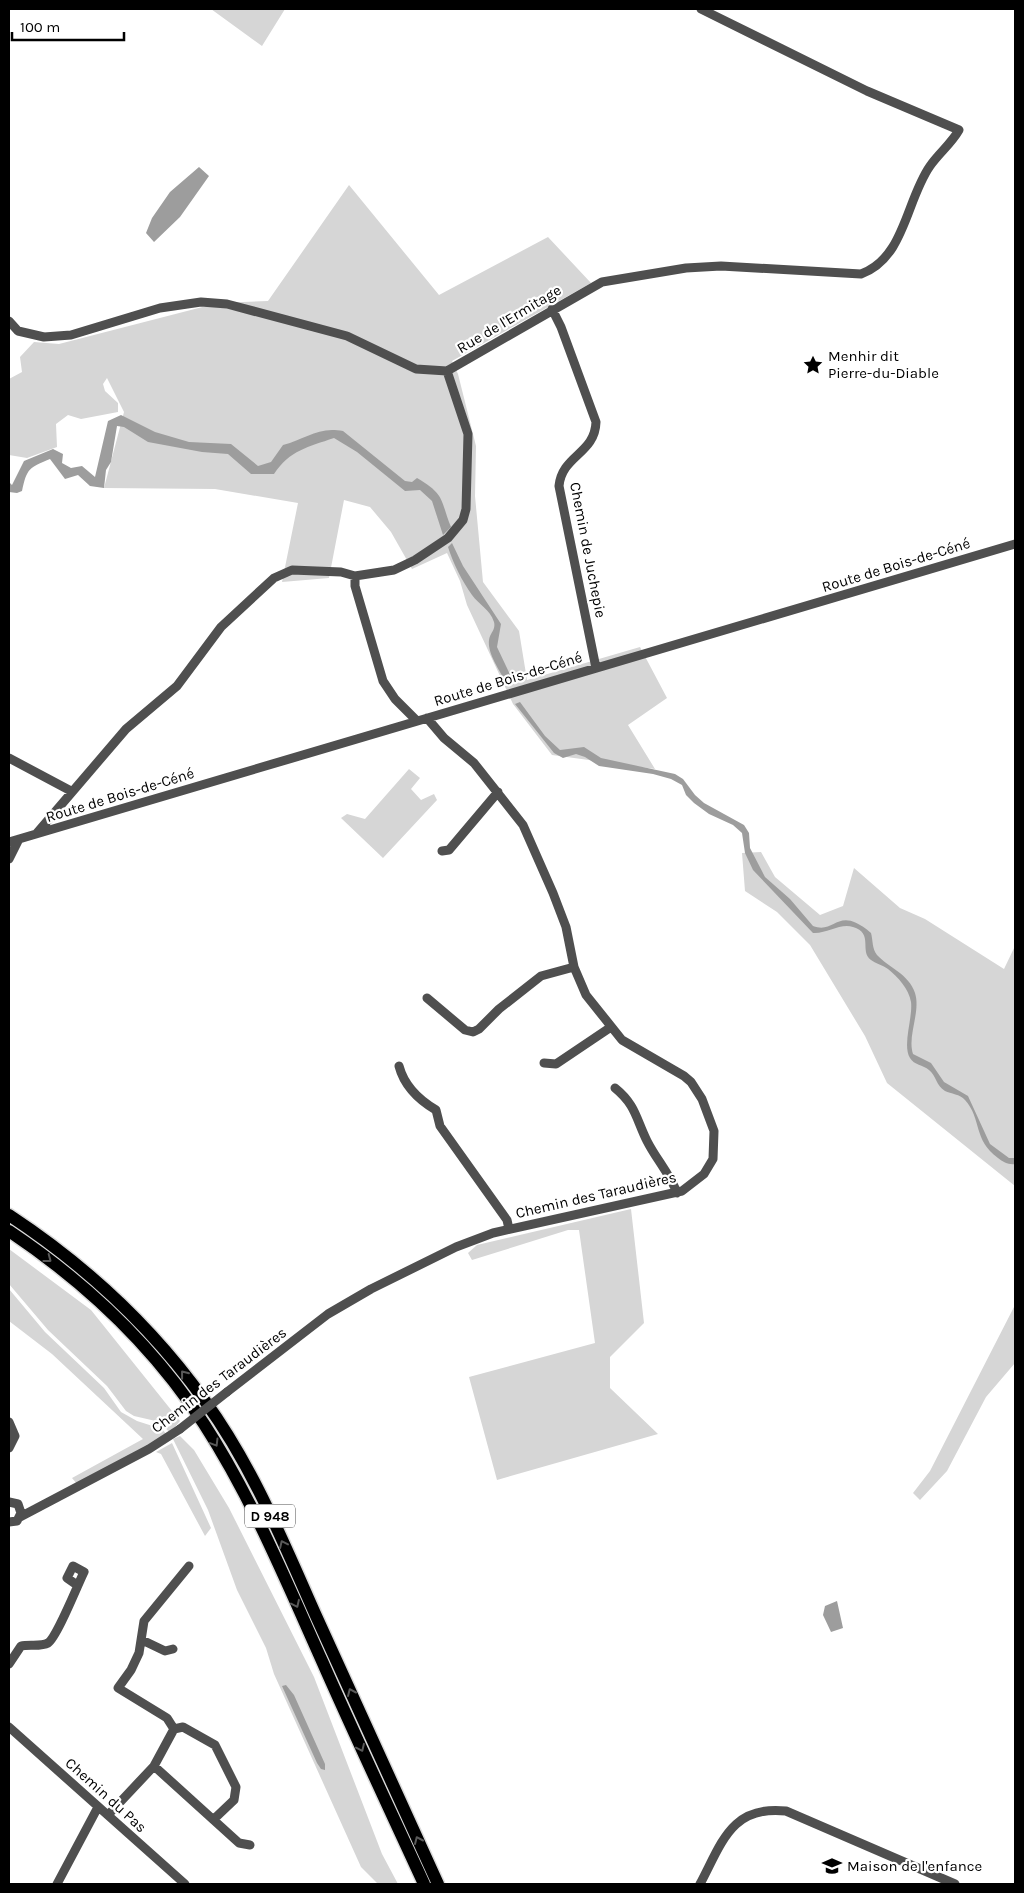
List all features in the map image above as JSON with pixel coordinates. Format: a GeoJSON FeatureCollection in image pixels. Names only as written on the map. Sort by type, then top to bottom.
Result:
{"type":"FeatureCollection","features":[{"type":"Feature","properties":{"kind":"highway","name":"D 948"},"geometry":{"type":"LineString","coordinates":[[9,1215],[64,1254],[123,1306],[182,1370],[219,1422],[248,1470],[292,1561],[438,1884]]}},
{"type":"Feature","properties":{"kind":"highway","name":"D 948"},"geometry":{"type":"LineString","coordinates":[[9,1231],[58,1266],[121,1322],[150,1354],[204,1424],[245,1494],[424,1884]]}},
{"type":"Feature","properties":{"kind":"street","name":"Rue de l'Ermitage"},"geometry":{"type":"LineString","coordinates":[[9,321],[18,331],[44,337],[71,335],[160,308],[200,302],[227,304],[347,336],[416,369],[447,371],[602,282],[686,268],[721,266],[861,274],[869,271],[888,255],[929,167],[959,130],[867,91],[701,9]]}},
{"type":"Feature","properties":{"kind":"street","name":"Chemin de Juchepie"},"geometry":{"type":"LineString","coordinates":[[552,309],[561,327],[596,422],[596,433],[591,443],[564,468],[559,486],[596,668]]}},
{"type":"Feature","properties":{"kind":"street"},"geometry":{"type":"LineString","coordinates":[[36,834],[126,729],[177,686],[221,627],[274,578],[292,570],[341,572],[355,576],[394,570],[415,560],[448,538],[463,520],[466,509],[468,434],[447,371]]}},
{"type":"Feature","properties":{"kind":"street","name":"Route de Bois-de-Céné"},"geometry":{"type":"LineString","coordinates":[[9,842],[1015,544]]}},
{"type":"Feature","properties":{"kind":"street"},"geometry":{"type":"LineString","coordinates":[[355,576],[355,586],[367,631],[384,681],[395,698],[417,721]]}},
{"type":"Feature","properties":{"kind":"street","name":"Chemin des Taraudières"},"geometry":{"type":"LineString","coordinates":[[14,1519],[34,1511],[149,1449],[180,1430],[316,1323],[357,1297],[475,1238],[677,1193],[688,1188],[704,1174],[713,1159],[715,1142],[708,1111],[691,1082],[666,1065],[630,1045],[611,1027],[586,995],[574,967],[566,927],[553,893],[522,825],[474,763],[444,738],[427,718]]}},
{"type":"Feature","properties":{"kind":"street"},"geometry":{"type":"LineString","coordinates":[[9,758],[71,791]]}},
{"type":"Feature","properties":{"kind":"street"},"geometry":{"type":"LineString","coordinates":[[442,851],[449,850],[498,792]]}},
{"type":"Feature","properties":{"kind":"street"},"geometry":{"type":"LineString","coordinates":[[9,860],[19,839]]}},
{"type":"Feature","properties":{"kind":"street"},"geometry":{"type":"LineString","coordinates":[[427,998],[465,1030],[473,1032],[480,1030],[499,1009],[540,976],[574,967]]}},
{"type":"Feature","properties":{"kind":"street"},"geometry":{"type":"LineString","coordinates":[[544,1063],[556,1064],[611,1027]]}},
{"type":"Feature","properties":{"kind":"street"},"geometry":{"type":"LineString","coordinates":[[399,1066],[402,1079],[424,1103],[436,1110],[440,1126],[507,1220],[509,1229]]}},
{"type":"Feature","properties":{"kind":"street"},"geometry":{"type":"LineString","coordinates":[[615,1088],[628,1098],[635,1109],[647,1140],[677,1193]]}},
{"type":"Feature","properties":{"kind":"street"},"geometry":{"type":"LineString","coordinates":[[9,1422],[15,1436],[9,1448]]}},
{"type":"Feature","properties":{"kind":"street"},"geometry":{"type":"LineString","coordinates":[[9,1502],[16,1503],[14,1519]]}},
{"type":"Feature","properties":{"kind":"street"},"geometry":{"type":"LineString","coordinates":[[174,1729],[167,1718],[118,1688],[131,1670],[139,1653],[144,1621],[189,1566]]}},
{"type":"Feature","properties":{"kind":"street"},"geometry":{"type":"LineString","coordinates":[[9,1664],[21,1646],[48,1643],[78,1585]]}},
{"type":"Feature","properties":{"kind":"street"},"geometry":{"type":"LineString","coordinates":[[142,1640],[165,1651],[173,1649]]}},
{"type":"Feature","properties":{"kind":"street","name":"Chemin du Pas"},"geometry":{"type":"LineString","coordinates":[[9,1727],[185,1884]]}},
{"type":"Feature","properties":{"kind":"street"},"geometry":{"type":"LineString","coordinates":[[108,1815],[154,1766],[174,1729],[183,1727],[215,1745],[236,1786],[234,1800],[214,1819]]}},
{"type":"Feature","properties":{"kind":"street"},"geometry":{"type":"LineString","coordinates":[[154,1766],[239,1843],[250,1845]]}},
{"type":"Feature","properties":{"kind":"street"},"geometry":{"type":"LineString","coordinates":[[57,1884],[98,1807]]}},
{"type":"Feature","properties":{"kind":"street"},"geometry":{"type":"LineString","coordinates":[[700,1884],[728,1831],[738,1820],[751,1814],[774,1809],[786,1810],[955,1884]]}},
{"type":"Feature","properties":{"kind":"shaded area"},"geometry":{"type":"Polygon","coordinates":[[[211,9],[285,9],[262,46],[211,9]]]}},
{"type":"Feature","properties":{"kind":"shaded area"},"geometry":{"type":"Polygon","coordinates":[[[199,167],[209,176],[180,217],[154,242],[146,233],[152,218],[170,192],[199,167]]]}},
{"type":"Feature","properties":{"kind":"shaded area"},"geometry":{"type":"Polygon","coordinates":[[[349,185],[439,295],[548,237],[591,283],[452,361],[458,374],[476,446],[475,496],[483,582],[519,631],[527,680],[640,647],[667,698],[628,725],[655,769],[552,755],[513,704],[467,605],[460,581],[447,553],[412,569],[391,532],[370,507],[344,500],[329,578],[282,582],[298,503],[215,489],[104,488],[124,412],[107,378],[103,384],[105,391],[118,403],[118,412],[81,419],[68,415],[56,424],[57,447],[27,458],[9,455],[9,379],[22,372],[20,357],[34,342],[59,344],[218,303],[268,301],[349,185]]]}},
{"type":"Feature","properties":{"kind":"shaded area"},"geometry":{"type":"Polygon","coordinates":[[[121,415],[155,432],[189,442],[231,444],[258,466],[271,462],[283,445],[326,430],[343,431],[405,481],[412,482],[417,478],[433,489],[441,499],[451,527],[443,535],[432,501],[420,490],[405,491],[357,452],[334,438],[293,454],[274,474],[251,474],[228,454],[202,452],[148,442],[124,427],[117,426],[111,462],[106,470],[104,488],[90,486],[78,475],[65,479],[50,459],[30,470],[22,491],[17,493],[9,492],[9,482],[12,485],[24,461],[53,449],[63,454],[62,463],[71,468],[82,466],[95,477],[108,421],[121,415]]]}},
{"type":"Feature","properties":{"kind":"shaded area"},"geometry":{"type":"Polygon","coordinates":[[[452,543],[463,566],[501,624],[497,647],[514,683],[508,686],[490,651],[489,640],[494,622],[487,610],[472,595],[461,578],[448,547],[452,543]]]}},
{"type":"Feature","properties":{"kind":"shaded area"},"geometry":{"type":"Polygon","coordinates":[[[520,702],[545,736],[560,750],[584,747],[601,758],[675,774],[683,779],[695,795],[704,803],[744,825],[749,833],[750,848],[765,877],[790,899],[813,926],[827,927],[844,920],[860,925],[871,933],[875,953],[904,976],[915,993],[913,1054],[931,1063],[944,1082],[968,1096],[990,1144],[1009,1158],[1015,1158],[1015,1164],[1004,1162],[990,1151],[981,1137],[974,1115],[965,1100],[961,1096],[942,1089],[927,1068],[910,1058],[907,1039],[911,1008],[910,997],[896,976],[868,956],[863,933],[853,927],[843,926],[813,933],[753,870],[745,853],[742,833],[733,825],[709,814],[694,803],[686,795],[682,785],[671,779],[653,774],[599,766],[585,757],[576,754],[563,758],[554,753],[515,704],[520,702]]]}},
{"type":"Feature","properties":{"kind":"shaded area"},"geometry":{"type":"Polygon","coordinates":[[[409,769],[420,778],[411,789],[421,800],[434,794],[437,800],[383,858],[341,818],[347,814],[365,819],[409,769]]]}},
{"type":"Feature","properties":{"kind":"shaded area"},"geometry":{"type":"Polygon","coordinates":[[[761,852],[775,877],[820,915],[843,906],[854,868],[900,908],[925,919],[1004,969],[1015,946],[1015,1186],[887,1083],[865,1036],[810,945],[777,912],[745,891],[742,853],[761,852]]]}},
{"type":"Feature","properties":{"kind":"shaded area"},"geometry":{"type":"Polygon","coordinates":[[[631,1209],[644,1323],[610,1357],[610,1388],[658,1434],[497,1480],[469,1377],[595,1343],[579,1230],[568,1230],[472,1260],[468,1253],[477,1245],[631,1209]]]}},
{"type":"Feature","properties":{"kind":"shaded area"},"geometry":{"type":"Polygon","coordinates":[[[9,1249],[91,1310],[180,1421],[170,1433],[160,1422],[134,1416],[126,1411],[107,1386],[48,1330],[9,1284],[9,1249]]]}},
{"type":"Feature","properties":{"kind":"shaded area"},"geometry":{"type":"Polygon","coordinates":[[[9,1289],[45,1332],[104,1388],[121,1412],[137,1421],[162,1429],[167,1435],[77,1484],[72,1478],[143,1439],[52,1354],[9,1321],[9,1289]]]}},
{"type":"Feature","properties":{"kind":"shaded area"},"geometry":{"type":"Polygon","coordinates":[[[1015,1305],[1015,1363],[986,1397],[947,1471],[920,1500],[913,1493],[930,1471],[1015,1305]]]}},
{"type":"Feature","properties":{"kind":"shaded area"},"geometry":{"type":"Polygon","coordinates":[[[180,1436],[194,1450],[229,1508],[314,1677],[382,1854],[398,1884],[378,1884],[361,1867],[274,1674],[266,1648],[237,1590],[208,1510],[173,1439],[180,1436]]]}},
{"type":"Feature","properties":{"kind":"shaded area"},"geometry":{"type":"Polygon","coordinates":[[[172,1443],[211,1528],[205,1536],[161,1454],[156,1452],[172,1443]]]}},
{"type":"Feature","properties":{"kind":"shaded area"},"geometry":{"type":"Polygon","coordinates":[[[837,1601],[843,1628],[831,1632],[823,1615],[825,1606],[837,1601]]]}},
{"type":"Feature","properties":{"kind":"shaded area"},"geometry":{"type":"Polygon","coordinates":[[[286,1685],[294,1695],[325,1764],[325,1770],[321,1769],[317,1763],[282,1686],[286,1685]]]}},
{"type":"Feature","properties":{"kind":"place","name":"Menhir dit Pierre-du-Diable"},"geometry":{"type":"Point","coordinates":[813,365]}},
{"type":"Feature","properties":{"kind":"place","name":"Maison de l'enfance"},"geometry":{"type":"Point","coordinates":[832,1866]}}]}
